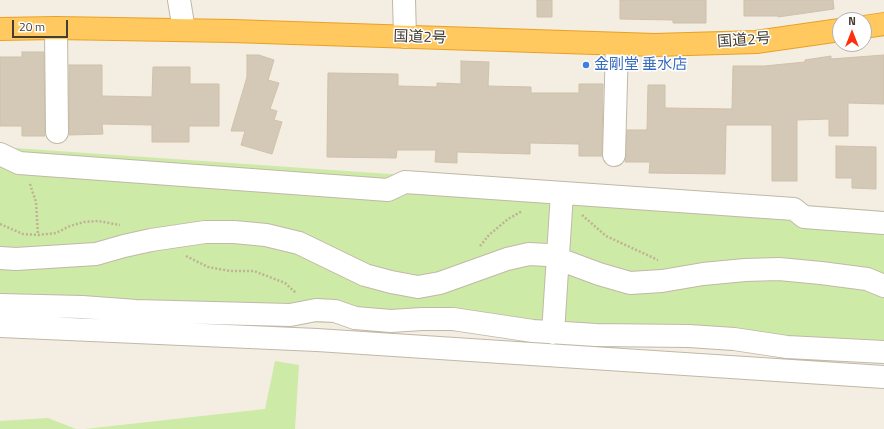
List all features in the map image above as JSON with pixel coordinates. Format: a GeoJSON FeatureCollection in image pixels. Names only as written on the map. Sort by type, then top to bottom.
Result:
{"type":"FeatureCollection","features":[{"type":"Feature","properties":{"kind":"highway"},"geometry":{"type":"LineString","coordinates":[[872,26],[884,24]]}},
{"type":"Feature","properties":{"kind":"highway","name":"国道2号"},"geometry":{"type":"LineString","coordinates":[[0,30],[56,28],[184,30],[655,46],[756,42],[832,31]]}},
{"type":"Feature","properties":{"kind":"street"},"geometry":{"type":"LineString","coordinates":[[179,0],[184,30]]}},
{"type":"Feature","properties":{"kind":"street"},"geometry":{"type":"LineString","coordinates":[[404,0],[405,37]]}},
{"type":"Feature","properties":{"kind":"street"},"geometry":{"type":"LineString","coordinates":[[56,28],[57,132]]}},
{"type":"Feature","properties":{"kind":"street"},"geometry":{"type":"LineString","coordinates":[[614,155],[617,44]]}},
{"type":"Feature","properties":{"kind":"street"},"geometry":{"type":"LineString","coordinates":[[10,158],[388,190],[405,182],[794,209],[804,217],[884,223]]}},
{"type":"Feature","properties":{"kind":"street"},"geometry":{"type":"LineString","coordinates":[[553,333],[562,193]]}},
{"type":"Feature","properties":{"kind":"street"},"geometry":{"type":"LineString","coordinates":[[0,258],[16,259],[96,254],[124,246],[146,237],[205,232],[234,232],[266,235],[300,243],[365,275],[418,287],[440,283],[507,259],[529,254],[548,255],[599,274],[630,283],[662,282],[703,274],[745,270],[779,269],[867,279],[884,286]]}},
{"type":"Feature","properties":{"kind":"street"},"geometry":{"type":"LineString","coordinates":[[146,237],[172,249]]}},
{"type":"Feature","properties":{"kind":"street"},"geometry":{"type":"LineString","coordinates":[[0,305],[82,307],[136,311],[290,315],[316,310],[335,311],[355,318],[391,321],[453,319],[500,327],[553,333],[689,336],[734,339],[787,347],[884,352]]}},
{"type":"Feature","properties":{"kind":"street"},"geometry":{"type":"LineString","coordinates":[[0,326],[316,340],[884,377]]}},
{"type":"Feature","properties":{"kind":"path"},"geometry":{"type":"LineString","coordinates":[[10,158],[30,183],[36,202],[38,235]]}},
{"type":"Feature","properties":{"kind":"path"},"geometry":{"type":"LineString","coordinates":[[562,193],[590,223],[606,236],[663,262]]}},
{"type":"Feature","properties":{"kind":"path"},"geometry":{"type":"LineString","coordinates":[[471,271],[476,251],[489,235],[508,219],[524,210]]}},
{"type":"Feature","properties":{"kind":"path"},"geometry":{"type":"LineString","coordinates":[[0,224],[23,234],[38,235],[56,233],[70,226],[84,222],[98,221],[113,223],[132,229],[146,237]]}},
{"type":"Feature","properties":{"kind":"path"},"geometry":{"type":"LineString","coordinates":[[172,249],[208,267],[230,271],[254,270],[285,283],[316,310]]}},
{"type":"Feature","properties":{"kind":"green space"},"geometry":{"type":"Polygon","coordinates":[[[0,147],[563,186],[884,211],[884,361],[334,323],[0,314],[0,147]]]}},
{"type":"Feature","properties":{"kind":"green space"},"geometry":{"type":"Polygon","coordinates":[[[275,361],[299,365],[295,429],[85,429],[265,409],[275,361]]]}},
{"type":"Feature","properties":{"kind":"green space"},"geometry":{"type":"Polygon","coordinates":[[[48,418],[76,429],[0,429],[0,421],[48,418]]]}},
{"type":"Feature","properties":{"kind":"building"},"geometry":{"type":"Polygon","coordinates":[[[537,0],[552,0],[552,17],[537,17],[537,0]]]}},
{"type":"Feature","properties":{"kind":"building"},"geometry":{"type":"Polygon","coordinates":[[[620,0],[706,0],[706,23],[673,23],[673,20],[620,19],[620,0]]]}},
{"type":"Feature","properties":{"kind":"building"},"geometry":{"type":"Polygon","coordinates":[[[744,0],[833,0],[834,9],[778,17],[744,16],[744,0]]]}},
{"type":"Feature","properties":{"kind":"building"},"geometry":{"type":"Polygon","coordinates":[[[22,52],[44,52],[45,136],[22,136],[22,126],[0,126],[0,57],[22,57],[22,52]]]}},
{"type":"Feature","properties":{"kind":"building"},"geometry":{"type":"Polygon","coordinates":[[[247,55],[259,55],[274,60],[268,80],[279,83],[270,109],[277,111],[274,120],[282,122],[272,154],[241,145],[245,131],[231,131],[247,77],[247,55]]]}},
{"type":"Feature","properties":{"kind":"building"},"geometry":{"type":"Polygon","coordinates":[[[884,55],[884,104],[848,103],[848,136],[829,136],[829,119],[797,120],[797,181],[772,181],[772,125],[726,125],[725,174],[649,173],[650,162],[625,162],[627,130],[647,130],[648,85],[665,85],[665,108],[732,109],[733,66],[764,66],[805,62],[805,60],[831,56],[831,59],[884,55]]]}},
{"type":"Feature","properties":{"kind":"building"},"geometry":{"type":"Polygon","coordinates":[[[461,61],[489,62],[488,86],[531,87],[531,93],[579,93],[579,84],[603,84],[602,156],[579,156],[579,144],[530,143],[530,154],[457,152],[457,163],[435,162],[436,150],[397,150],[396,158],[327,157],[328,73],[398,74],[398,86],[437,87],[437,83],[461,84],[461,61]]]}},
{"type":"Feature","properties":{"kind":"building"},"geometry":{"type":"Polygon","coordinates":[[[69,65],[102,65],[102,96],[152,97],[153,67],[190,67],[190,84],[219,84],[219,126],[189,126],[189,142],[152,142],[152,125],[102,124],[103,134],[69,135],[69,65]]]}},
{"type":"Feature","properties":{"kind":"building"},"geometry":{"type":"Polygon","coordinates":[[[836,146],[876,147],[876,189],[852,188],[852,178],[836,178],[836,146]]]}},
{"type":"Feature","properties":{"kind":"place","name":"金剛堂 垂水店"},"geometry":{"type":"Point","coordinates":[586,65]}}]}
